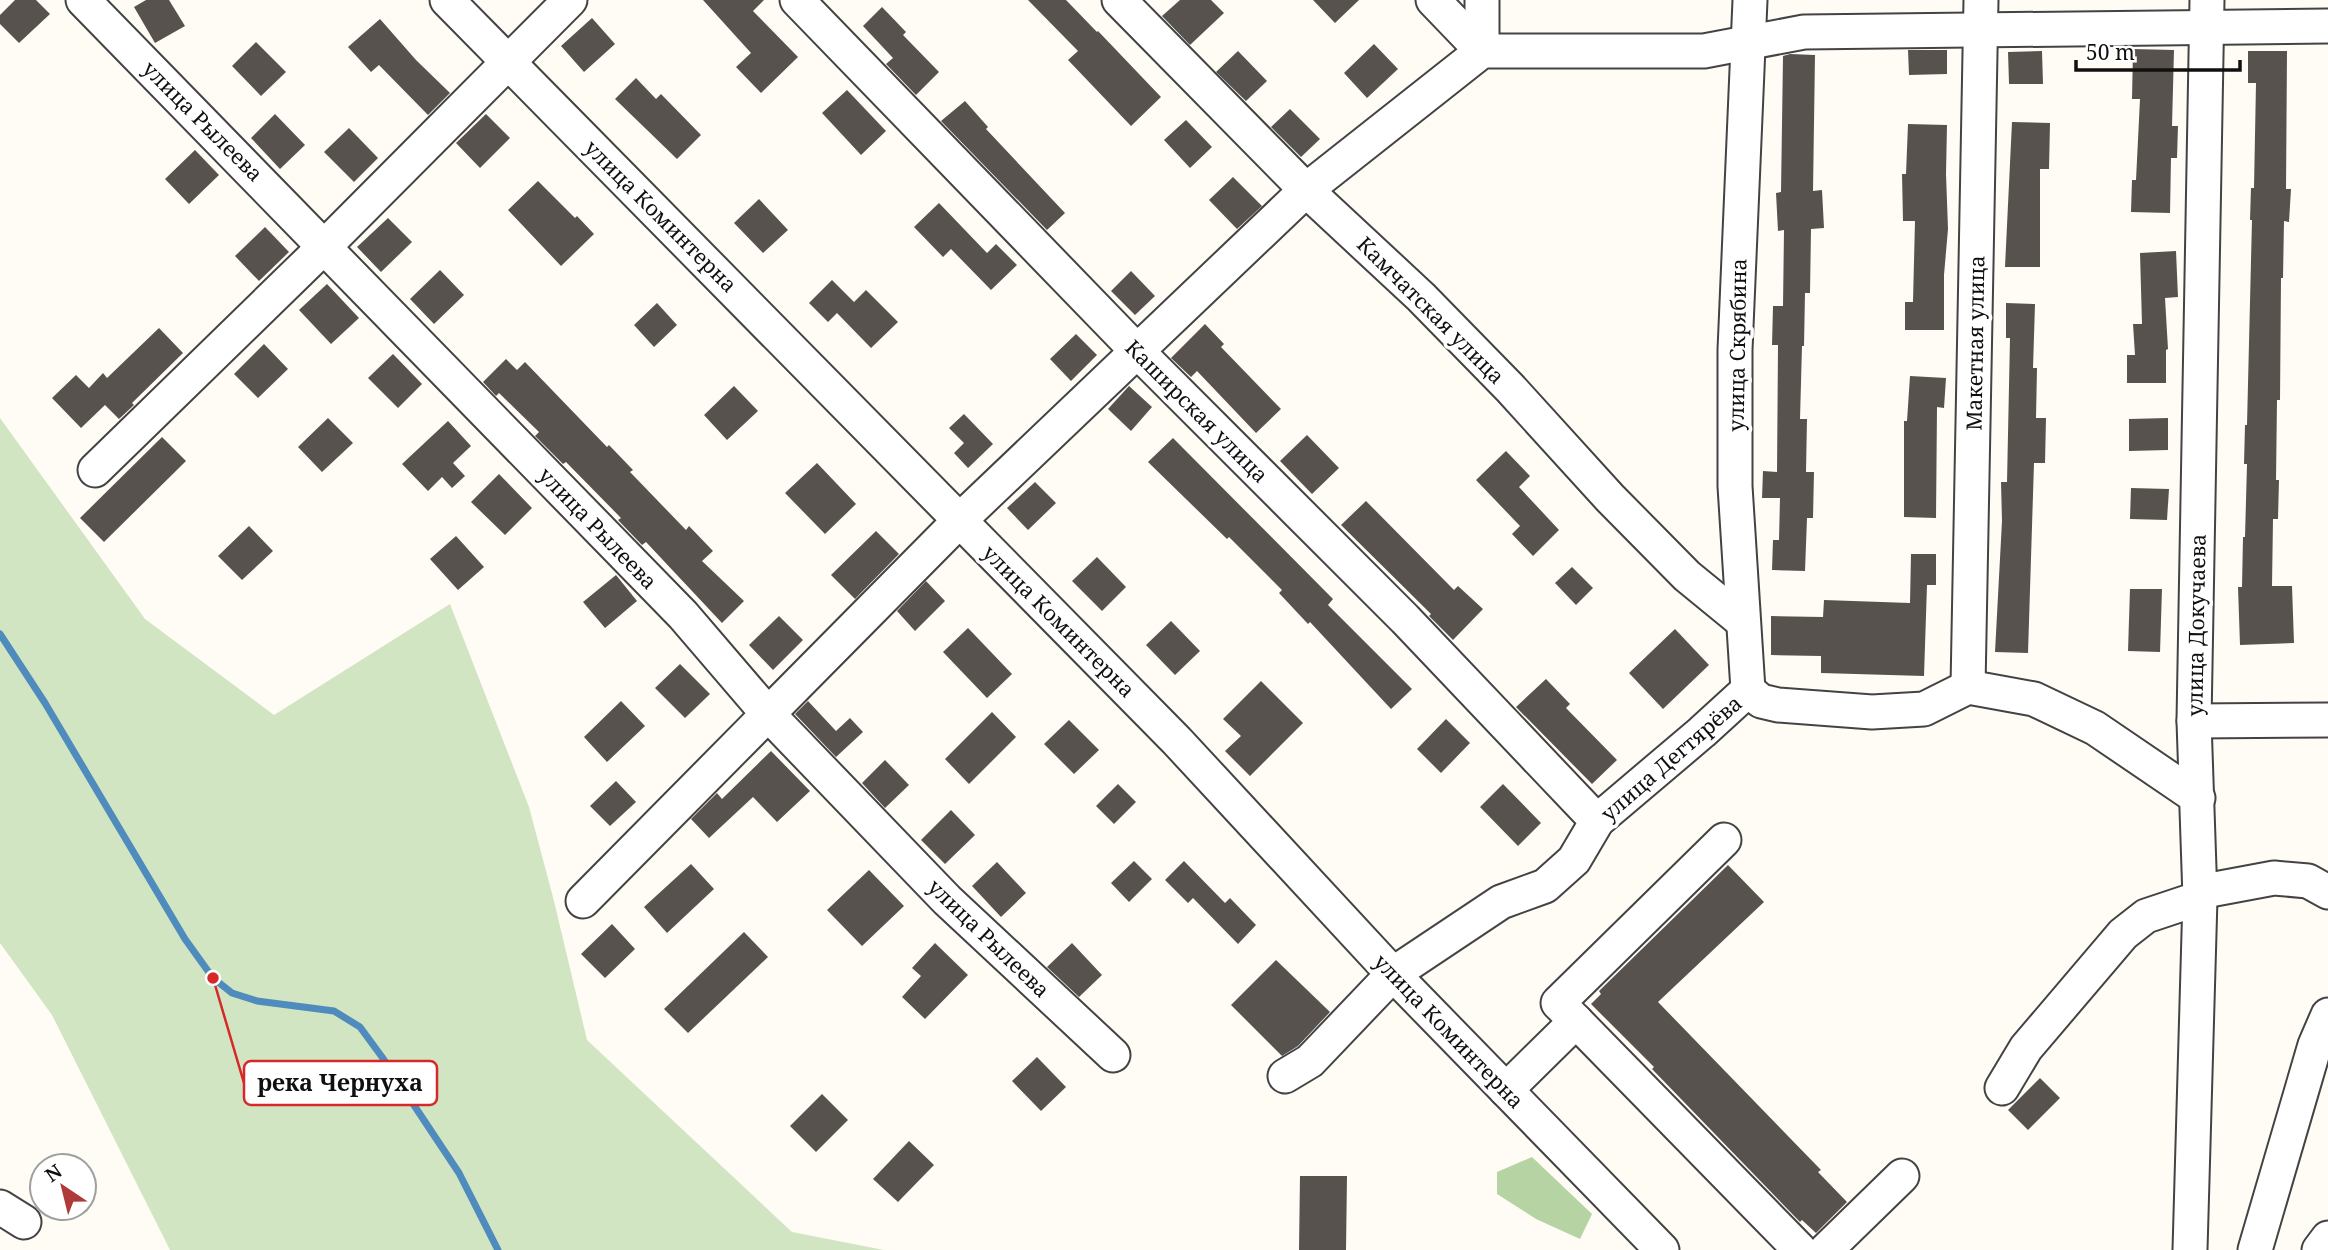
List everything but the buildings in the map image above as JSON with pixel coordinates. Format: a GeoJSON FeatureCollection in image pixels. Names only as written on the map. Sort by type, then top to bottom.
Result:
{"type":"FeatureCollection","features":[{"type":"Feature","properties":{"kind":"street","name":"улица Рылеева"},"geometry":{"type":"LineString","coordinates":[[83,0],[683,615],[767,713],[947,900],[1113,1055]]}},
{"type":"Feature","properties":{"kind":"street","name":"улица Коминтерна"},"geometry":{"type":"LineString","coordinates":[[447,0],[1177,741],[1393,974],[1662,1250]]}},
{"type":"Feature","properties":{"kind":"street"},"geometry":{"type":"LineString","coordinates":[[95,470],[325,246],[570,0]]}},
{"type":"Feature","properties":{"kind":"street","name":"Каширская улица"},"geometry":{"type":"LineString","coordinates":[[797,0],[1137,351],[1405,619],[1597,821]]}},
{"type":"Feature","properties":{"kind":"street","name":"Камчатская улица"},"geometry":{"type":"LineString","coordinates":[[1119,0],[1307,190],[1421,297],[1687,576],[1742,621]]}},
{"type":"Feature","properties":{"kind":"street"},"geometry":{"type":"LineString","coordinates":[[1433,0],[1482,51]]}},
{"type":"Feature","properties":{"kind":"street"},"geometry":{"type":"LineString","coordinates":[[1482,0],[1482,51]]}},
{"type":"Feature","properties":{"kind":"street","name":"улица Скрябина"},"geometry":{"type":"LineString","coordinates":[[1748,690],[1735,486],[1735,350],[1750,0]]}},
{"type":"Feature","properties":{"kind":"street"},"geometry":{"type":"LineString","coordinates":[[583,901],[960,520],[1307,190],[1482,51],[1704,51],[1804,32],[1981,16],[2207,13],[2328,26]]}},
{"type":"Feature","properties":{"kind":"street","name":"улица Докучаева"},"geometry":{"type":"LineString","coordinates":[[2196,1249],[2200,895],[2194,721],[2207,13]]}},
{"type":"Feature","properties":{"kind":"street","name":"Макетная улица"},"geometry":{"type":"LineString","coordinates":[[1968,687],[1981,16]]}},
{"type":"Feature","properties":{"kind":"street"},"geometry":{"type":"LineString","coordinates":[[1968,687],[2034,699],[2095,728],[2198,798]]}},
{"type":"Feature","properties":{"kind":"street","name":"улица Дегтярёва"},"geometry":{"type":"LineString","coordinates":[[1285,1076],[1310,1061],[1393,974],[1501,902],[1545,886],[1574,860],[1597,821],[1748,690],[1761,701],[1778,705],[1872,712],[1924,709],[1968,687]]}},
{"type":"Feature","properties":{"kind":"street"},"geometry":{"type":"LineString","coordinates":[[2194,721],[2328,720]]}},
{"type":"Feature","properties":{"kind":"street"},"geometry":{"type":"LineString","coordinates":[[1724,840],[1558,1003],[1800,1250]]}},
{"type":"Feature","properties":{"kind":"street"},"geometry":{"type":"LineString","coordinates":[[2002,1088],[2026,1048],[2123,934],[2146,916],[2200,895],[2274,878],[2308,881],[2328,892]]}},
{"type":"Feature","properties":{"kind":"street"},"geometry":{"type":"LineString","coordinates":[[2255,1250],[2315,1045],[2328,1015]]}},
{"type":"Feature","properties":{"kind":"street"},"geometry":{"type":"LineString","coordinates":[[1506,1090],[1576,1021]]}},
{"type":"Feature","properties":{"kind":"street"},"geometry":{"type":"LineString","coordinates":[[1826,1250],[1902,1176]]}},
{"type":"Feature","properties":{"kind":"street"},"geometry":{"type":"LineString","coordinates":[[2319,1250],[2328,1238]]}},
{"type":"Feature","properties":{"kind":"green space"},"geometry":{"type":"Polygon","coordinates":[[[0,418],[145,619],[274,715],[450,604],[529,807],[587,1040],[792,1232],[884,1250],[170,1250],[52,1015],[0,943],[0,418]]]}},
{"type":"Feature","properties":{"kind":"green space"},"geometry":{"type":"Polygon","coordinates":[[[1532,1157],[1592,1214],[1580,1239],[1536,1219],[1497,1194],[1497,1172],[1532,1157]]]}},
{"type":"Feature","properties":{"kind":"waterway"},"geometry":{"type":"LineString","coordinates":[[0,634],[45,703],[185,939],[213,978],[232,993],[257,1001],[334,1011],[360,1027],[459,1173],[498,1250]]}},
{"type":"Feature","properties":{"kind":"place","name":"река Чернуха"},"geometry":{"type":"Point","coordinates":[213,978]}}]}
